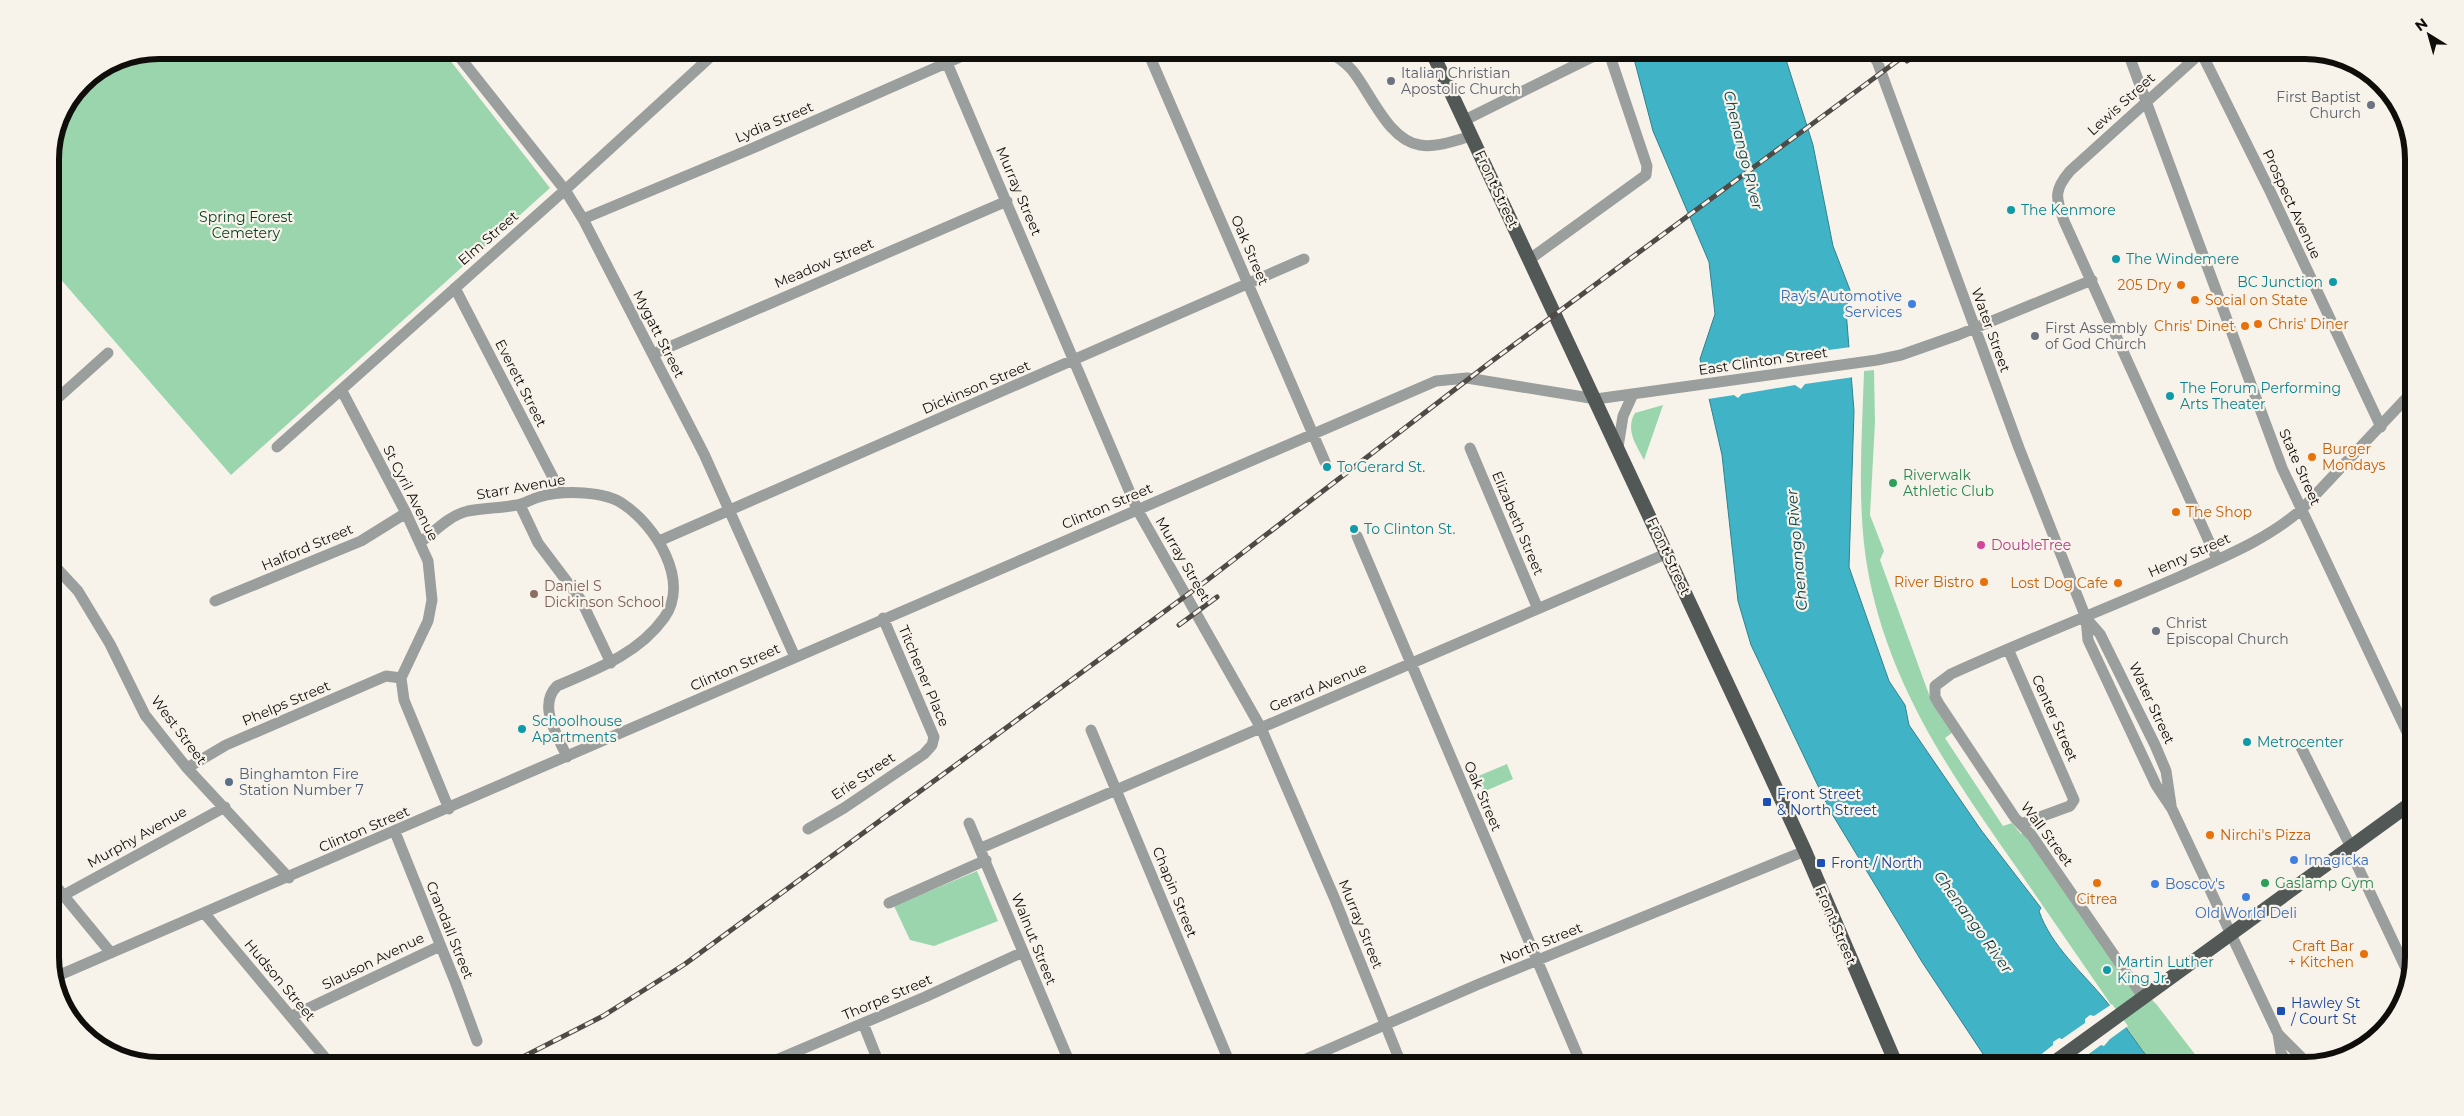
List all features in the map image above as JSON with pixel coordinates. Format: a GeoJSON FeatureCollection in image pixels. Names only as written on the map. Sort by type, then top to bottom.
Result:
{"type":"FeatureCollection","features":[{"type":"Feature","properties":{"kind":"main road","name":"Front Street"},"geometry":{"type":"LineString","coordinates":[[1435,59],[1668,553],[1805,851],[1893,1057]]}},
{"type":"Feature","properties":{"kind":"main road"},"geometry":{"type":"LineString","coordinates":[[2061,1057],[2405,808]]}},
{"type":"Feature","properties":{"kind":"street","name":"Mygatt Street"},"geometry":{"type":"LineString","coordinates":[[461,59],[565,190],[583,219],[730,509],[796,657]]}},
{"type":"Feature","properties":{"kind":"street","name":"Elm Street"},"geometry":{"type":"LineString","coordinates":[[277,447],[342,391],[708,59]]}},
{"type":"Feature","properties":{"kind":"street","name":"Lydia Street"},"geometry":{"type":"LineString","coordinates":[[583,219],[956,59]]}},
{"type":"Feature","properties":{"kind":"street","name":"Oak Street"},"geometry":{"type":"LineString","coordinates":[[1151,59],[1325,462]]}},
{"type":"Feature","properties":{"kind":"street"},"geometry":{"type":"LineString","coordinates":[[1337,59],[1352,70],[1384,118],[1399,136],[1421,145],[1437,145],[1472,136]]}},
{"type":"Feature","properties":{"kind":"street"},"geometry":{"type":"LineString","coordinates":[[1465,120],[1588,59]]}},
{"type":"Feature","properties":{"kind":"street"},"geometry":{"type":"LineString","coordinates":[[1530,259],[1646,174],[1647,166],[1611,59]]}},
{"type":"Feature","properties":{"kind":"street","name":"Water Street"},"geometry":{"type":"LineString","coordinates":[[1875,59],[2055,544],[2086,618],[2088,640],[2156,785],[2172,809],[2278,1034]]}},
{"type":"Feature","properties":{"kind":"street","name":"State Street"},"geometry":{"type":"LineString","coordinates":[[2130,59],[2278,460],[2405,728]]}},
{"type":"Feature","properties":{"kind":"street","name":"Lewis Street"},"geometry":{"type":"LineString","coordinates":[[2092,280],[2059,207],[2057,197],[2060,183],[2193,59]]}},
{"type":"Feature","properties":{"kind":"street","name":"Prospect Avenue"},"geometry":{"type":"LineString","coordinates":[[2206,59],[2381,426]]}},
{"type":"Feature","properties":{"kind":"street","name":"Murray Street"},"geometry":{"type":"LineString","coordinates":[[947,63],[1137,509],[1261,728],[1334,896],[1398,1057]]}},
{"type":"Feature","properties":{"kind":"street","name":"Meadow Street"},"geometry":{"type":"LineString","coordinates":[[653,354],[1007,201]]}},
{"type":"Feature","properties":{"kind":"street","name":"Dickinson Street"},"geometry":{"type":"LineString","coordinates":[[659,541],[1304,260]]}},
{"type":"Feature","properties":{"kind":"street"},"geometry":{"type":"LineString","coordinates":[[2092,280],[2217,559]]}},
{"type":"Feature","properties":{"kind":"street","name":"East Clinton Street"},"geometry":{"type":"LineString","coordinates":[[1427,384],[1453,378],[1467,378],[1596,399],[1877,360],[1901,355],[1974,328],[2092,280]]}},
{"type":"Feature","properties":{"kind":"street","name":"Everett Street"},"geometry":{"type":"LineString","coordinates":[[455,288],[561,493]]}},
{"type":"Feature","properties":{"kind":"street"},"geometry":{"type":"LineString","coordinates":[[59,397],[108,353]]}},
{"type":"Feature","properties":{"kind":"street","name":"Clinton Street"},"geometry":{"type":"LineString","coordinates":[[61,975],[567,758],[883,618],[1427,384]]}},
{"type":"Feature","properties":{"kind":"street","name":"St Cyril Avenue"},"geometry":{"type":"LineString","coordinates":[[342,391],[421,542],[428,561],[432,600],[428,621],[401,678]]}},
{"type":"Feature","properties":{"kind":"street"},"geometry":{"type":"LineString","coordinates":[[1618,447],[1623,416],[1633,394]]}},
{"type":"Feature","properties":{"kind":"street","name":"Henry Street"},"geometry":{"type":"LineString","coordinates":[[1935,686],[1947,676],[2086,618],[2217,559],[2285,524],[2302,510],[2405,400]]}},
{"type":"Feature","properties":{"kind":"street","name":"Elizabeth Street"},"geometry":{"type":"LineString","coordinates":[[1470,448],[1538,610]]}},
{"type":"Feature","properties":{"kind":"street","name":"Starr Avenue"},"geometry":{"type":"LineString","coordinates":[[421,542],[445,523],[468,511],[520,505],[538,497],[561,493],[608,496],[622,503],[642,518],[659,541],[674,587],[673,599],[665,616],[646,639],[611,663],[557,686],[550,694],[548,711],[567,758]]}},
{"type":"Feature","properties":{"kind":"street"},"geometry":{"type":"LineString","coordinates":[[520,505],[538,543],[581,600],[611,663]]}},
{"type":"Feature","properties":{"kind":"street","name":"Halford Street"},"geometry":{"type":"LineString","coordinates":[[215,601],[361,541],[406,513]]}},
{"type":"Feature","properties":{"kind":"street","name":"Oak Street"},"geometry":{"type":"LineString","coordinates":[[1357,536],[1578,1057]]}},
{"type":"Feature","properties":{"kind":"street","name":"Gerard Avenue"},"geometry":{"type":"LineString","coordinates":[[981,848],[1668,553]]}},
{"type":"Feature","properties":{"kind":"street","name":"West Street"},"geometry":{"type":"LineString","coordinates":[[59,571],[78,592],[110,644],[145,715],[187,768],[225,806],[289,878]]}},
{"type":"Feature","properties":{"kind":"street","name":"Titchener Place"},"geometry":{"type":"LineString","coordinates":[[883,618],[934,737],[932,745]]}},
{"type":"Feature","properties":{"kind":"street","name":"Water Street"},"geometry":{"type":"LineString","coordinates":[[2086,618],[2096,627],[2155,745],[2166,771],[2172,809]]}},
{"type":"Feature","properties":{"kind":"street","name":"Center Street"},"geometry":{"type":"LineString","coordinates":[[2008,649],[2074,800],[2070,806],[2021,824]]}},
{"type":"Feature","properties":{"kind":"street","name":"Phelps Street"},"geometry":{"type":"LineString","coordinates":[[187,768],[226,745],[386,676],[401,678]]}},
{"type":"Feature","properties":{"kind":"street"},"geometry":{"type":"LineString","coordinates":[[401,678],[404,700],[449,809]]}},
{"type":"Feature","properties":{"kind":"street","name":"Wall Street"},"geometry":{"type":"LineString","coordinates":[[1935,686],[1935,697],[1939,704],[2015,818],[2032,836],[2138,1001]]}},
{"type":"Feature","properties":{"kind":"street","name":"Chapin Street"},"geometry":{"type":"LineString","coordinates":[[1091,730],[1227,1057]]}},
{"type":"Feature","properties":{"kind":"street","name":"Erie Street"},"geometry":{"type":"LineString","coordinates":[[808,828],[844,808],[924,754],[932,745]]}},
{"type":"Feature","properties":{"kind":"street"},"geometry":{"type":"LineString","coordinates":[[2300,745],[2404,965]]}},
{"type":"Feature","properties":{"kind":"street","name":"Murphy Avenue"},"geometry":{"type":"LineString","coordinates":[[64,895],[225,806]]}},
{"type":"Feature","properties":{"kind":"street","name":"Walnut Street"},"geometry":{"type":"LineString","coordinates":[[969,824],[981,848],[1066,1057]]}},
{"type":"Feature","properties":{"kind":"street","name":"Crandall Street"},"geometry":{"type":"LineString","coordinates":[[394,832],[477,1041]]}},
{"type":"Feature","properties":{"kind":"street","name":"North Street"},"geometry":{"type":"LineString","coordinates":[[1311,1057],[1537,961],[1805,851]]}},
{"type":"Feature","properties":{"kind":"street"},"geometry":{"type":"LineString","coordinates":[[889,902],[986,860]]}},
{"type":"Feature","properties":{"kind":"street"},"geometry":{"type":"LineString","coordinates":[[59,889],[111,953]]}},
{"type":"Feature","properties":{"kind":"street","name":"Hudson Street"},"geometry":{"type":"LineString","coordinates":[[204,914],[325,1057]]}},
{"type":"Feature","properties":{"kind":"street","name":"Slauson Avenue"},"geometry":{"type":"LineString","coordinates":[[292,1016],[440,946]]}},
{"type":"Feature","properties":{"kind":"street","name":"Thorpe Street"},"geometry":{"type":"LineString","coordinates":[[783,1057],[1023,952]]}},
{"type":"Feature","properties":{"kind":"street"},"geometry":{"type":"LineString","coordinates":[[863,1023],[876,1057]]}},
{"type":"Feature","properties":{"kind":"street"},"geometry":{"type":"LineString","coordinates":[[2278,1034],[2301,1057]]}},
{"type":"Feature","properties":{"kind":"street"},"geometry":{"type":"LineString","coordinates":[[2278,1034],[2283,1057]]}},
{"type":"Feature","properties":{"kind":"green space","name":"Spring Forest Cemetery"},"geometry":{"type":"Polygon","coordinates":[[[449,59],[550,188],[231,475],[59,277],[59,152],[62,133],[69,114],[79,98],[98,79],[114,69],[133,62],[146,60],[449,59]]]}},
{"type":"Feature","properties":{"kind":"green space"},"geometry":{"type":"Polygon","coordinates":[[[1874,370],[1875,422],[1870,515],[1884,551],[1880,560],[1931,700],[1952,733],[1945,738],[2003,826],[2012,823],[2021,834],[2034,829],[2139,986],[2157,1005],[2197,1057],[2148,1057],[2145,1054],[1971,802],[1928,732],[1909,696],[1879,619],[1865,552],[1861,501],[1864,371],[1874,370]]]}},
{"type":"Feature","properties":{"kind":"green space"},"geometry":{"type":"Polygon","coordinates":[[[1663,405],[1644,460],[1631,431],[1632,419],[1635,413],[1663,405]]]}},
{"type":"Feature","properties":{"kind":"green space"},"geometry":{"type":"Polygon","coordinates":[[[1507,764],[1513,779],[1483,792],[1476,777],[1507,764]]]}},
{"type":"Feature","properties":{"kind":"green space"},"geometry":{"type":"Polygon","coordinates":[[[977,871],[998,921],[934,946],[910,940],[894,906],[977,871]]]}},
{"type":"Feature","properties":{"kind":"water","name":"Chenango River"},"geometry":{"type":"Polygon","coordinates":[[[1634,59],[1786,59],[1813,145],[1833,246],[1850,290],[1846,310],[1854,411],[1849,567],[1889,681],[1905,705],[1909,725],[1981,830],[2041,908],[2039,911],[2051,936],[2068,959],[2113,1009],[2148,1057],[1985,1057],[1922,962],[1829,809],[1751,645],[1738,601],[1722,455],[1700,359],[1715,314],[1709,262],[1653,131],[1634,59]]]}},
{"type":"Feature","properties":{"kind":"pier"},"geometry":{"type":"Polygon","coordinates":[[[1851,347],[1854,377],[1805,384],[1801,389],[1795,385],[1742,394],[1738,398],[1734,395],[1708,399],[1700,369],[1730,364],[1733,361],[1737,363],[1792,355],[1796,351],[1799,354],[1851,347]]]}},
{"type":"Feature","properties":{"kind":"pier"},"geometry":{"type":"Polygon","coordinates":[[[2112,1004],[2128,1026],[2110,1039],[2104,1046],[2101,1045],[2085,1057],[2038,1057],[2053,1045],[2053,1042],[2059,1038],[2062,1039],[2085,1023],[2085,1019],[2090,1015],[2094,1016],[2112,1004]]]}},
{"type":"Feature","properties":{"kind":"railway"},"geometry":{"type":"LineString","coordinates":[[523,1057],[603,1016],[685,964],[1206,581],[1488,364],[1900,59]]}},
{"type":"Feature","properties":{"kind":"railway"},"geometry":{"type":"LineString","coordinates":[[1179,625],[1217,597]]}},
{"type":"Feature","properties":{"kind":"place","name":"Italian Christian Apostolic Church"},"geometry":{"type":"Point","coordinates":[1391,81]}},
{"type":"Feature","properties":{"kind":"place","name":"First Baptist Church"},"geometry":{"type":"Point","coordinates":[2371,105]}},
{"type":"Feature","properties":{"kind":"place","name":"The Kenmore"},"geometry":{"type":"Point","coordinates":[2011,210]}},
{"type":"Feature","properties":{"kind":"place","name":"The Windemere"},"geometry":{"type":"Point","coordinates":[2116,259]}},
{"type":"Feature","properties":{"kind":"place","name":"BC Junction"},"geometry":{"type":"Point","coordinates":[2333,282]}},
{"type":"Feature","properties":{"kind":"place","name":"205 Dry"},"geometry":{"type":"Point","coordinates":[2181,285]}},
{"type":"Feature","properties":{"kind":"place","name":"Social on State"},"geometry":{"type":"Point","coordinates":[2195,300]}},
{"type":"Feature","properties":{"kind":"place","name":"Ray’s Automotive Services"},"geometry":{"type":"Point","coordinates":[1912,304]}},
{"type":"Feature","properties":{"kind":"place","name":"Chris' Diner"},"geometry":{"type":"Point","coordinates":[2258,324]}},
{"type":"Feature","properties":{"kind":"place","name":"Chris' Dinet"},"geometry":{"type":"Point","coordinates":[2245,326]}},
{"type":"Feature","properties":{"kind":"place","name":"First Assembly of God Church"},"geometry":{"type":"Point","coordinates":[2035,336]}},
{"type":"Feature","properties":{"kind":"place","name":"The Forum Performing Arts Theater"},"geometry":{"type":"Point","coordinates":[2170,396]}},
{"type":"Feature","properties":{"kind":"place","name":"Burger Mondays"},"geometry":{"type":"Point","coordinates":[2312,457]}},
{"type":"Feature","properties":{"kind":"place","name":"To Gerard St."},"geometry":{"type":"Point","coordinates":[1327,467]}},
{"type":"Feature","properties":{"kind":"place","name":"Riverwalk Athletic Club"},"geometry":{"type":"Point","coordinates":[1893,483]}},
{"type":"Feature","properties":{"kind":"place","name":"The Shop"},"geometry":{"type":"Point","coordinates":[2176,512]}},
{"type":"Feature","properties":{"kind":"place","name":"To Clinton St."},"geometry":{"type":"Point","coordinates":[1354,529]}},
{"type":"Feature","properties":{"kind":"place","name":"DoubleTree"},"geometry":{"type":"Point","coordinates":[1981,545]}},
{"type":"Feature","properties":{"kind":"place","name":"River Bistro"},"geometry":{"type":"Point","coordinates":[1984,582]}},
{"type":"Feature","properties":{"kind":"place","name":"Lost Dog Cafe"},"geometry":{"type":"Point","coordinates":[2118,583]}},
{"type":"Feature","properties":{"kind":"place","name":"Daniel S Dickinson School"},"geometry":{"type":"Point","coordinates":[534,594]}},
{"type":"Feature","properties":{"kind":"place","name":"Christ Episcopal Church"},"geometry":{"type":"Point","coordinates":[2156,631]}},
{"type":"Feature","properties":{"kind":"place","name":"Schoolhouse Apartments"},"geometry":{"type":"Point","coordinates":[522,729]}},
{"type":"Feature","properties":{"kind":"place","name":"Metrocenter"},"geometry":{"type":"Point","coordinates":[2247,742]}},
{"type":"Feature","properties":{"kind":"place","name":"Binghamton Fire Station Number 7"},"geometry":{"type":"Point","coordinates":[229,782]}},
{"type":"Feature","properties":{"kind":"place","name":"Front Street & North Street"},"geometry":{"type":"Point","coordinates":[1767,802]}},
{"type":"Feature","properties":{"kind":"place","name":"Nirchi's Pizza"},"geometry":{"type":"Point","coordinates":[2210,835]}},
{"type":"Feature","properties":{"kind":"place","name":"Imagicka"},"geometry":{"type":"Point","coordinates":[2294,860]}},
{"type":"Feature","properties":{"kind":"place","name":"Front / North"},"geometry":{"type":"Point","coordinates":[1821,863]}},
{"type":"Feature","properties":{"kind":"place","name":"Citrea"},"geometry":{"type":"Point","coordinates":[2097,883]}},
{"type":"Feature","properties":{"kind":"place","name":"Gaslamp Gym"},"geometry":{"type":"Point","coordinates":[2265,883]}},
{"type":"Feature","properties":{"kind":"place","name":"Boscov's"},"geometry":{"type":"Point","coordinates":[2155,884]}},
{"type":"Feature","properties":{"kind":"place","name":"Old World Deli"},"geometry":{"type":"Point","coordinates":[2246,897]}},
{"type":"Feature","properties":{"kind":"place","name":"Craft Bar + Kitchen"},"geometry":{"type":"Point","coordinates":[2364,954]}},
{"type":"Feature","properties":{"kind":"place","name":"Martin Luther King Jr."},"geometry":{"type":"Point","coordinates":[2107,970]}},
{"type":"Feature","properties":{"kind":"place","name":"Hawley St / Court St"},"geometry":{"type":"Point","coordinates":[2281,1011]}}]}
